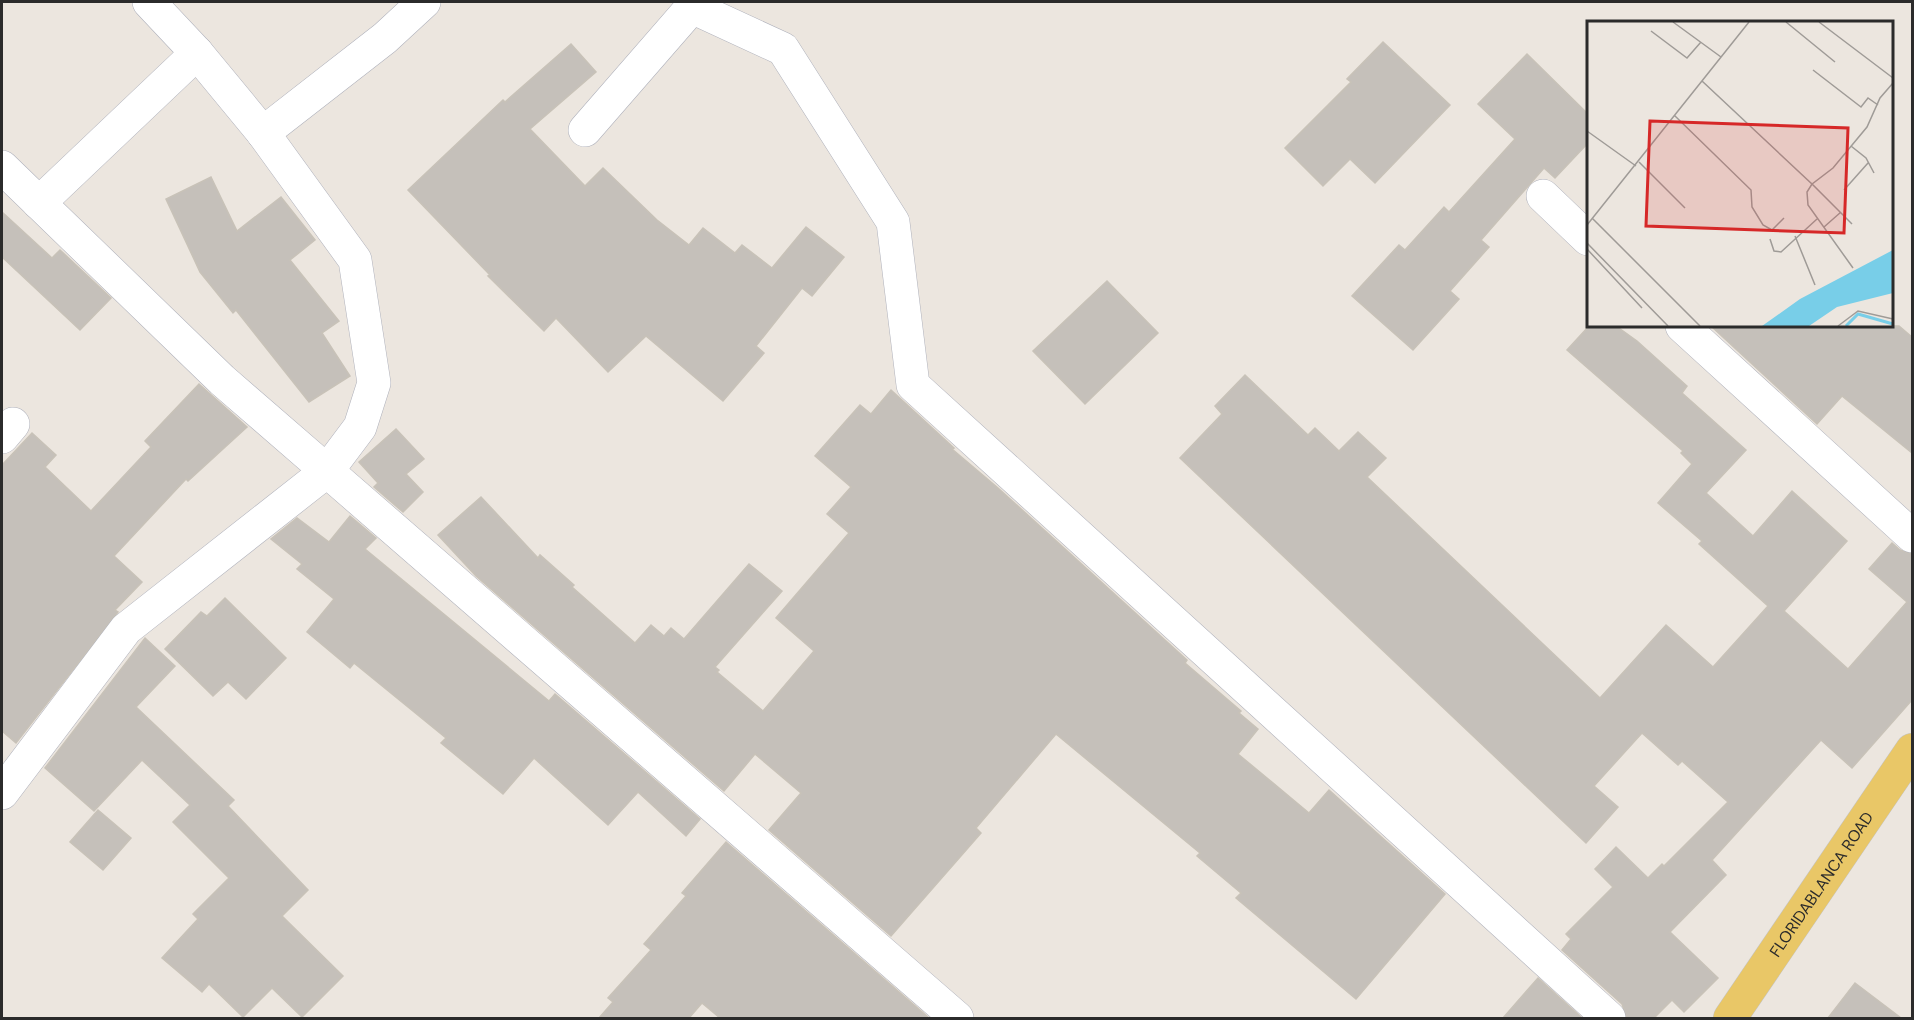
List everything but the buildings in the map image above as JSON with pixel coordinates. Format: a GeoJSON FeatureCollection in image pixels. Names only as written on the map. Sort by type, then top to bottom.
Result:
{"type":"FeatureCollection","features":[{"type":"Feature","properties":{"kind":"main road","name":"FLORIDABLANCA ROAD"},"geometry":{"type":"LineString","coordinates":[[1730,1018],[1912,750]]}},
{"type":"Feature","properties":{"kind":"street"},"geometry":{"type":"LineString","coordinates":[[2,793],[126,629],[327,471],[360,428],[374,383],[355,260],[263,133],[198,53],[149,2]]}},
{"type":"Feature","properties":{"kind":"street"},"geometry":{"type":"LineString","coordinates":[[263,133],[385,38],[424,2]]}},
{"type":"Feature","properties":{"kind":"street"},"geometry":{"type":"LineString","coordinates":[[585,130],[692,7],[783,49],[893,222],[913,385],[1609,1018]]}},
{"type":"Feature","properties":{"kind":"street"},"geometry":{"type":"LineString","coordinates":[[39,203],[198,53]]}},
{"type":"Feature","properties":{"kind":"street"},"geometry":{"type":"LineString","coordinates":[[2,168],[222,380],[957,1018]]}},
{"type":"Feature","properties":{"kind":"street"},"geometry":{"type":"LineString","coordinates":[[1543,196],[1587,238]]}},
{"type":"Feature","properties":{"kind":"street"},"geometry":{"type":"LineString","coordinates":[[1683,327],[1912,536]]}}]}
